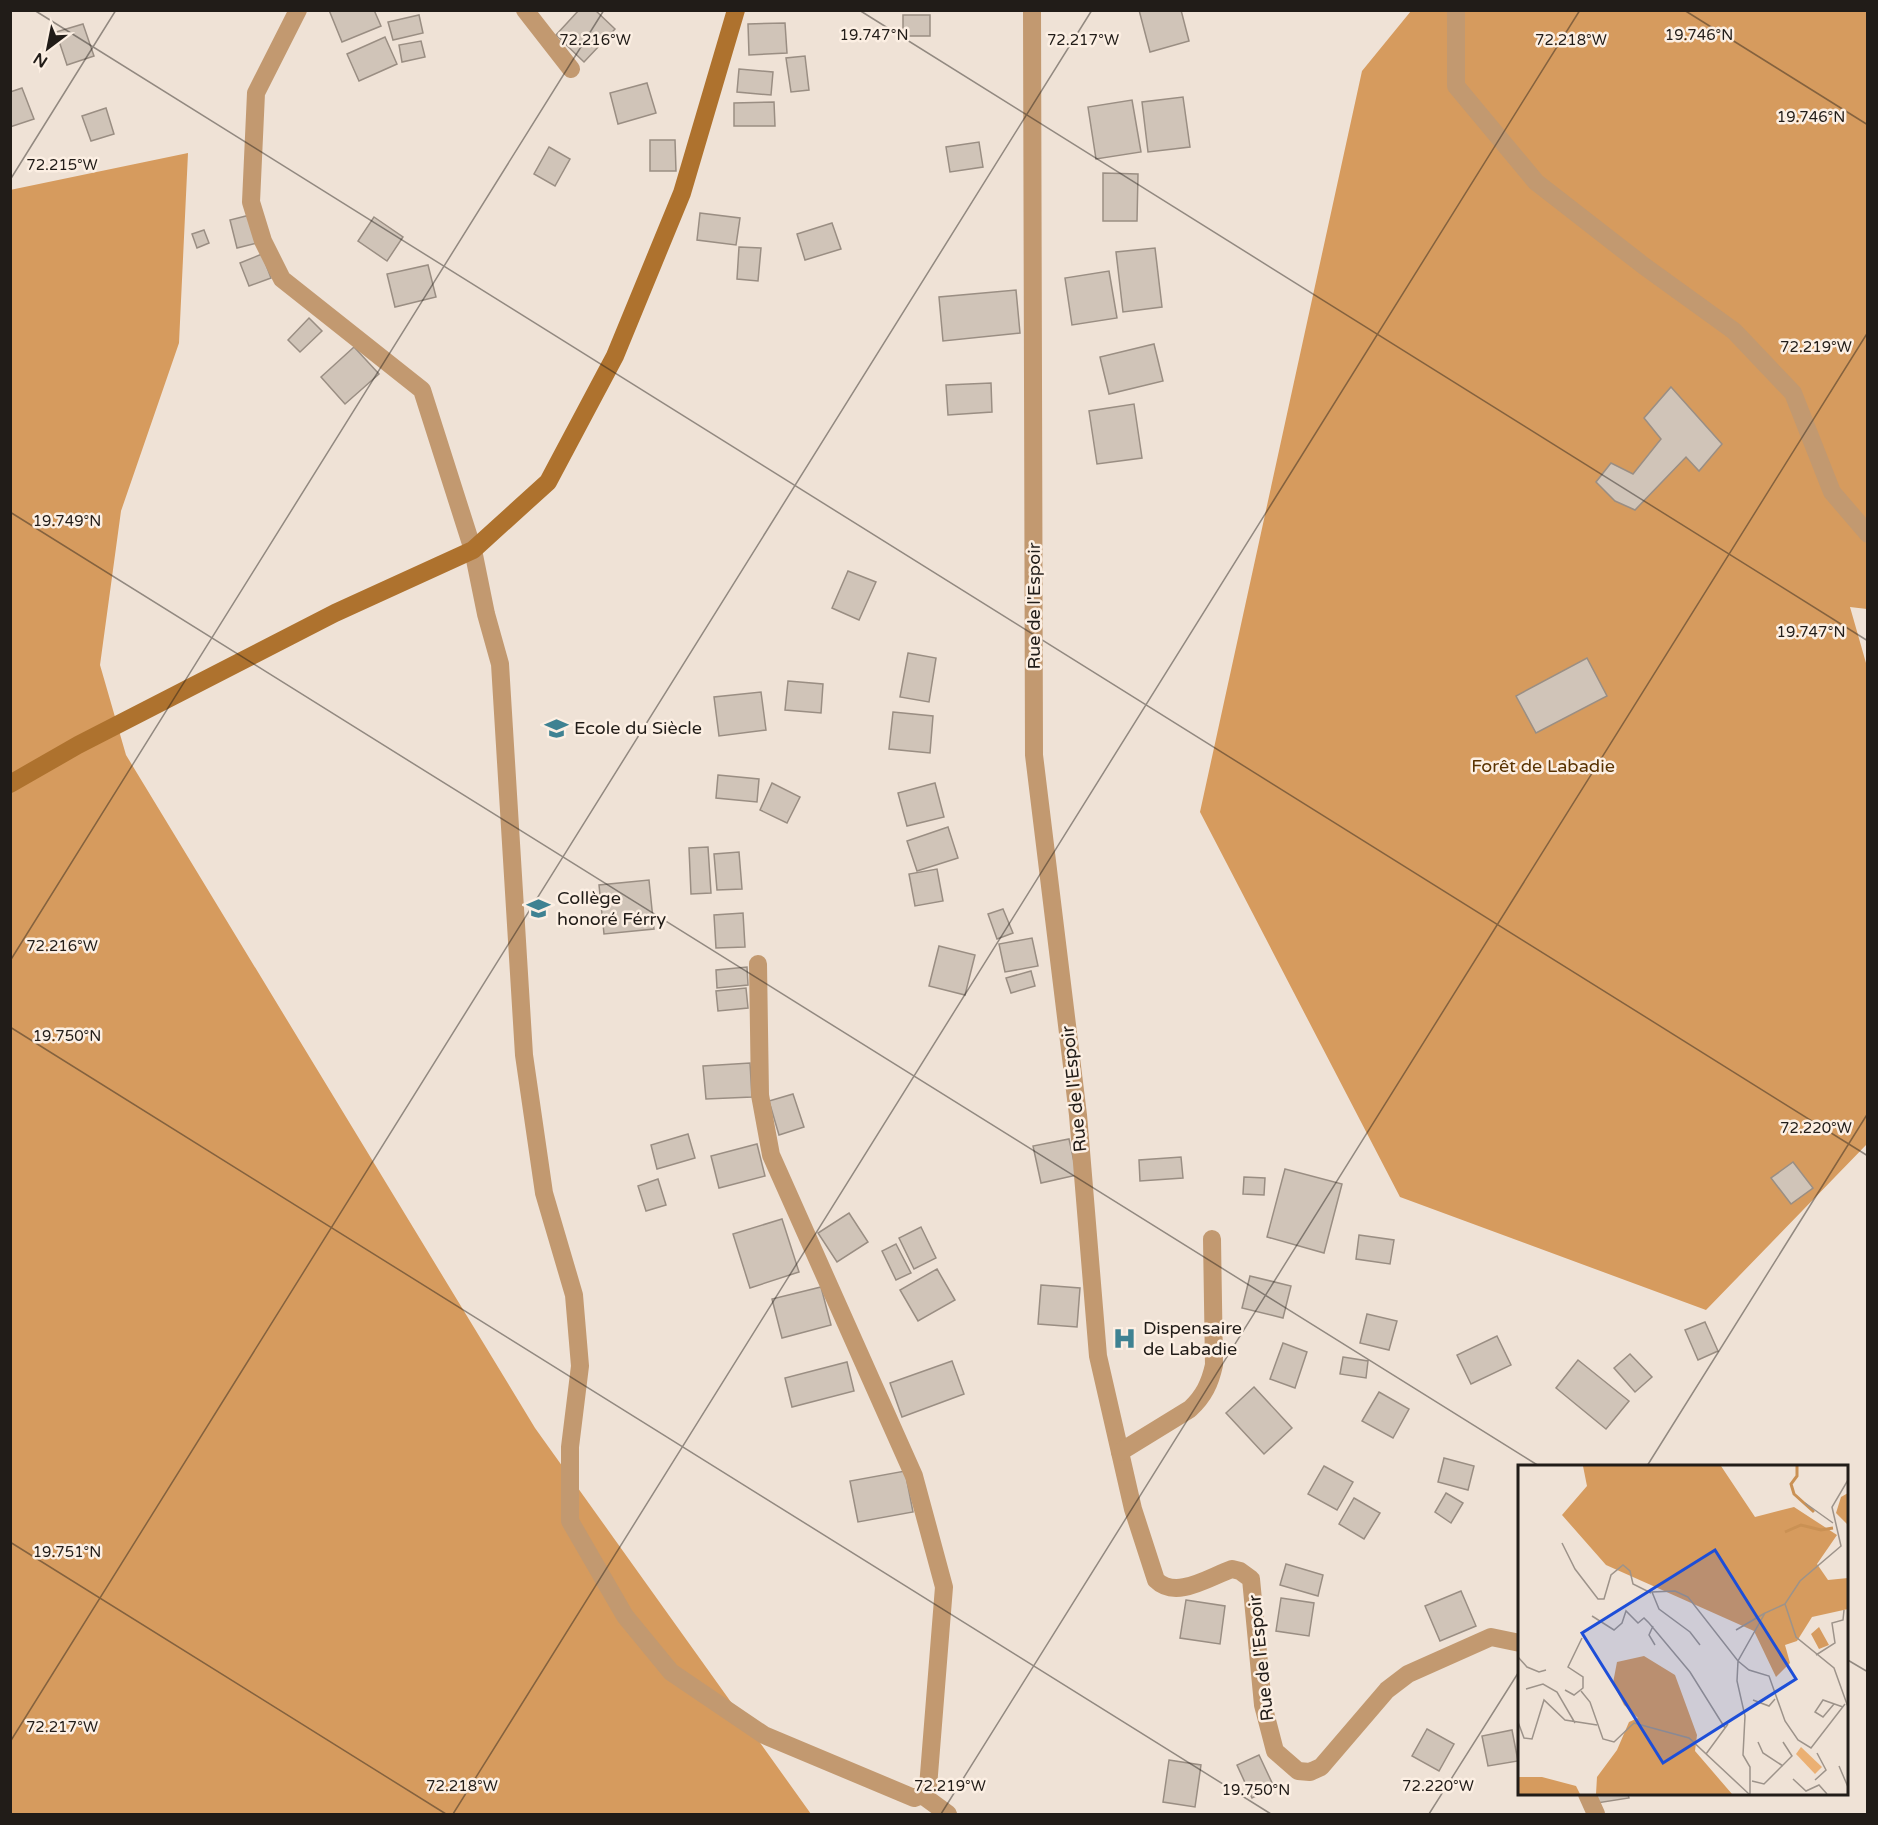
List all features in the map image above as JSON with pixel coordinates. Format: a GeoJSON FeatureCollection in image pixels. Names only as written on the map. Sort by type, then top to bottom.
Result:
{"type":"FeatureCollection","features":[{"type":"Feature","properties":{"kind":"street"},"geometry":{"type":"LineString","coordinates":[[298,10],[256,93],[251,202],[263,241],[282,279],[422,390],[473,550],[486,614],[500,664],[524,1055],[544,1192],[574,1295],[580,1366],[570,1447],[570,1521],[625,1616],[670,1672],[764,1735],[907,1797],[922,1795],[948,1815]]}},
{"type":"Feature","properties":{"kind":"street"},"geometry":{"type":"LineString","coordinates":[[525,10],[571,69]]}},
{"type":"Feature","properties":{"kind":"street"},"geometry":{"type":"LineString","coordinates":[[10,784],[78,745],[335,613],[473,550],[548,482],[615,356],[682,193],[736,10]]}},
{"type":"Feature","properties":{"kind":"street","name":"Rue de l'Espoir"},"geometry":{"type":"LineString","coordinates":[[1032,10],[1034,755],[1078,1114],[1098,1356],[1133,1509],[1156,1580],[1162,1585],[1179,1589],[1232,1569],[1240,1570],[1251,1580],[1263,1705],[1275,1751],[1298,1771],[1311,1772],[1320,1767],[1387,1690],[1408,1674],[1491,1637],[1518,1642]]}},
{"type":"Feature","properties":{"kind":"street"},"geometry":{"type":"LineString","coordinates":[[1456,10],[1456,86],[1536,182],[1644,266],[1734,331],[1793,393],[1832,492],[1868,534]]}},
{"type":"Feature","properties":{"kind":"street"},"geometry":{"type":"LineString","coordinates":[[758,964],[760,1095],[771,1155],[914,1476],[944,1587],[928,1787],[922,1795]]}},
{"type":"Feature","properties":{"kind":"street"},"geometry":{"type":"LineString","coordinates":[[1120,1452],[1190,1409],[1200,1400],[1211,1379],[1214,1365],[1212,1239]]}},
{"type":"Feature","properties":{"kind":"street"},"geometry":{"type":"LineString","coordinates":[[1587,1795],[1596,1815]]}},
{"type":"Feature","properties":{"kind":"green space","name":"Forêt de Labadie"},"geometry":{"type":"Polygon","coordinates":[[[1411,11],[1867,11],[1867,609],[1850,607],[1868,670],[1867,1144],[1706,1310],[1400,1197],[1200,812],[1362,71],[1411,11]]]}},
{"type":"Feature","properties":{"kind":"green space"},"geometry":{"type":"Polygon","coordinates":[[[188,153],[179,343],[121,511],[100,665],[126,755],[535,1428],[811,1814],[11,1814],[10,190],[188,153]]]}},
{"type":"Feature","properties":{"kind":"building"},"geometry":{"type":"Polygon","coordinates":[[[329,10],[374,10],[381,26],[342,42],[329,10]]]}},
{"type":"Feature","properties":{"kind":"building"},"geometry":{"type":"Polygon","coordinates":[[[579,10],[595,10],[615,29],[584,62],[556,35],[579,10]]]}},
{"type":"Feature","properties":{"kind":"building"},"geometry":{"type":"Polygon","coordinates":[[[1139,10],[1181,10],[1189,41],[1150,52],[1139,10]]]}},
{"type":"Feature","properties":{"kind":"building"},"geometry":{"type":"Polygon","coordinates":[[[419,15],[423,33],[393,40],[388,22],[419,15]]]}},
{"type":"Feature","properties":{"kind":"building"},"geometry":{"type":"Polygon","coordinates":[[[903,15],[930,15],[930,36],[903,36],[903,15]]]}},
{"type":"Feature","properties":{"kind":"building"},"geometry":{"type":"Polygon","coordinates":[[[785,23],[787,53],[749,55],[748,24],[785,23]]]}},
{"type":"Feature","properties":{"kind":"building"},"geometry":{"type":"Polygon","coordinates":[[[83,24],[94,56],[67,65],[56,32],[83,24]]]}},
{"type":"Feature","properties":{"kind":"building"},"geometry":{"type":"Polygon","coordinates":[[[385,37],[397,64],[359,81],[347,54],[385,37]]]}},
{"type":"Feature","properties":{"kind":"building"},"geometry":{"type":"Polygon","coordinates":[[[421,41],[425,57],[402,62],[399,45],[421,41]]]}},
{"type":"Feature","properties":{"kind":"building"},"geometry":{"type":"Polygon","coordinates":[[[805,56],[809,90],[791,92],[786,58],[805,56]]]}},
{"type":"Feature","properties":{"kind":"building"},"geometry":{"type":"Polygon","coordinates":[[[739,69],[773,72],[771,95],[737,92],[739,69]]]}},
{"type":"Feature","properties":{"kind":"building"},"geometry":{"type":"Polygon","coordinates":[[[647,83],[656,113],[618,124],[610,93],[647,83]]]}},
{"type":"Feature","properties":{"kind":"building"},"geometry":{"type":"Polygon","coordinates":[[[22,88],[34,119],[10,127],[10,92],[22,88]]]}},
{"type":"Feature","properties":{"kind":"building"},"geometry":{"type":"Polygon","coordinates":[[[1183,97],[1190,147],[1148,152],[1142,102],[1183,97]]]}},
{"type":"Feature","properties":{"kind":"building"},"geometry":{"type":"Polygon","coordinates":[[[1132,100],[1141,152],[1096,159],[1088,107],[1132,100]]]}},
{"type":"Feature","properties":{"kind":"building"},"geometry":{"type":"Polygon","coordinates":[[[774,102],[775,126],[734,126],[734,103],[774,102]]]}},
{"type":"Feature","properties":{"kind":"building"},"geometry":{"type":"Polygon","coordinates":[[[106,108],[114,134],[91,141],[82,116],[106,108]]]}},
{"type":"Feature","properties":{"kind":"building"},"geometry":{"type":"Polygon","coordinates":[[[650,140],[675,140],[676,171],[650,171],[650,140]]]}},
{"type":"Feature","properties":{"kind":"building"},"geometry":{"type":"Polygon","coordinates":[[[979,142],[983,167],[950,172],[946,147],[979,142]]]}},
{"type":"Feature","properties":{"kind":"building"},"geometry":{"type":"Polygon","coordinates":[[[549,147],[570,159],[555,186],[534,174],[549,147]]]}},
{"type":"Feature","properties":{"kind":"building"},"geometry":{"type":"Polygon","coordinates":[[[1103,173],[1138,174],[1137,221],[1103,221],[1103,173]]]}},
{"type":"Feature","properties":{"kind":"building"},"geometry":{"type":"Polygon","coordinates":[[[700,213],[740,218],[736,245],[697,240],[700,213]]]}},
{"type":"Feature","properties":{"kind":"building"},"geometry":{"type":"Polygon","coordinates":[[[250,215],[257,243],[237,248],[230,220],[250,215]]]}},
{"type":"Feature","properties":{"kind":"building"},"geometry":{"type":"Polygon","coordinates":[[[374,217],[403,237],[387,261],[358,241],[374,217]]]}},
{"type":"Feature","properties":{"kind":"building"},"geometry":{"type":"Polygon","coordinates":[[[832,223],[841,249],[805,260],[797,234],[832,223]]]}},
{"type":"Feature","properties":{"kind":"building"},"geometry":{"type":"Polygon","coordinates":[[[204,230],[209,243],[197,248],[192,234],[204,230]]]}},
{"type":"Feature","properties":{"kind":"building"},"geometry":{"type":"Polygon","coordinates":[[[739,247],[761,248],[758,281],[737,279],[739,247]]]}},
{"type":"Feature","properties":{"kind":"building"},"geometry":{"type":"Polygon","coordinates":[[[1155,248],[1162,307],[1123,312],[1116,252],[1155,248]]]}},
{"type":"Feature","properties":{"kind":"building"},"geometry":{"type":"Polygon","coordinates":[[[262,254],[271,278],[249,286],[240,263],[262,254]]]}},
{"type":"Feature","properties":{"kind":"building"},"geometry":{"type":"Polygon","coordinates":[[[428,265],[436,297],[395,307],[387,274],[428,265]]]}},
{"type":"Feature","properties":{"kind":"building"},"geometry":{"type":"Polygon","coordinates":[[[1109,271],[1117,318],[1072,325],[1065,278],[1109,271]]]}},
{"type":"Feature","properties":{"kind":"building"},"geometry":{"type":"Polygon","coordinates":[[[1016,290],[1020,333],[943,341],[939,297],[1016,290]]]}},
{"type":"Feature","properties":{"kind":"building"},"geometry":{"type":"Polygon","coordinates":[[[309,318],[322,331],[300,352],[288,340],[309,318]]]}},
{"type":"Feature","properties":{"kind":"building"},"geometry":{"type":"Polygon","coordinates":[[[1154,344],[1163,381],[1109,394],[1100,357],[1154,344]]]}},
{"type":"Feature","properties":{"kind":"building"},"geometry":{"type":"Polygon","coordinates":[[[354,347],[379,374],[345,404],[321,377],[354,347]]]}},
{"type":"Feature","properties":{"kind":"building"},"geometry":{"type":"Polygon","coordinates":[[[991,383],[992,412],[948,415],[946,385],[991,383]]]}},
{"type":"Feature","properties":{"kind":"building"},"geometry":{"type":"Polygon","coordinates":[[[1671,387],[1722,444],[1699,471],[1686,457],[1635,510],[1615,501],[1596,482],[1611,463],[1633,474],[1661,439],[1644,418],[1671,387]]]}},
{"type":"Feature","properties":{"kind":"building"},"geometry":{"type":"Polygon","coordinates":[[[1134,404],[1142,458],[1097,464],[1089,411],[1134,404]]]}},
{"type":"Feature","properties":{"kind":"building"},"geometry":{"type":"Polygon","coordinates":[[[848,571],[876,582],[859,620],[832,608],[848,571]]]}},
{"type":"Feature","properties":{"kind":"building"},"geometry":{"type":"Polygon","coordinates":[[[908,653],[936,658],[929,702],[900,697],[908,653]]]}},
{"type":"Feature","properties":{"kind":"building"},"geometry":{"type":"Polygon","coordinates":[[[1587,658],[1607,696],[1536,733],[1516,696],[1587,658]]]}},
{"type":"Feature","properties":{"kind":"building"},"geometry":{"type":"Polygon","coordinates":[[[788,681],[823,684],[821,713],[785,710],[788,681]]]}},
{"type":"Feature","properties":{"kind":"building"},"geometry":{"type":"Polygon","coordinates":[[[761,692],[766,730],[719,736],[714,697],[761,692]]]}},
{"type":"Feature","properties":{"kind":"building"},"geometry":{"type":"Polygon","coordinates":[[[893,712],[933,716],[930,753],[889,749],[893,712]]]}},
{"type":"Feature","properties":{"kind":"building"},"geometry":{"type":"Polygon","coordinates":[[[718,775],[759,779],[757,802],[716,798],[718,775]]]}},
{"type":"Feature","properties":{"kind":"building"},"geometry":{"type":"Polygon","coordinates":[[[772,783],[800,797],[787,823],[760,810],[772,783]]]}},
{"type":"Feature","properties":{"kind":"building"},"geometry":{"type":"Polygon","coordinates":[[[935,783],[944,817],[907,826],[898,793],[935,783]]]}},
{"type":"Feature","properties":{"kind":"building"},"geometry":{"type":"Polygon","coordinates":[[[948,827],[958,858],[917,871],[907,841],[948,827]]]}},
{"type":"Feature","properties":{"kind":"building"},"geometry":{"type":"Polygon","coordinates":[[[708,847],[711,893],[691,894],[689,848],[708,847]]]}},
{"type":"Feature","properties":{"kind":"building"},"geometry":{"type":"Polygon","coordinates":[[[739,852],[742,889],[717,890],[714,854],[739,852]]]}},
{"type":"Feature","properties":{"kind":"building"},"geometry":{"type":"Polygon","coordinates":[[[937,869],[943,901],[915,906],[909,874],[937,869]]]}},
{"type":"Feature","properties":{"kind":"building"},"geometry":{"type":"Polygon","coordinates":[[[649,880],[654,929],[604,934],[599,885],[649,880]]]}},
{"type":"Feature","properties":{"kind":"building"},"geometry":{"type":"Polygon","coordinates":[[[1003,909],[1013,933],[997,939],[988,914],[1003,909]]]}},
{"type":"Feature","properties":{"kind":"building"},"geometry":{"type":"Polygon","coordinates":[[[743,913],[745,947],[716,948],[714,915],[743,913]]]}},
{"type":"Feature","properties":{"kind":"building"},"geometry":{"type":"Polygon","coordinates":[[[1032,938],[1038,966],[1005,972],[999,944],[1032,938]]]}},
{"type":"Feature","properties":{"kind":"building"},"geometry":{"type":"Polygon","coordinates":[[[939,946],[975,955],[965,995],[929,986],[939,946]]]}},
{"type":"Feature","properties":{"kind":"building"},"geometry":{"type":"Polygon","coordinates":[[[747,967],[748,985],[717,988],[716,970],[747,967]]]}},
{"type":"Feature","properties":{"kind":"building"},"geometry":{"type":"Polygon","coordinates":[[[1031,971],[1035,986],[1011,993],[1006,978],[1031,971]]]}},
{"type":"Feature","properties":{"kind":"building"},"geometry":{"type":"Polygon","coordinates":[[[746,988],[748,1008],[718,1011],[716,991],[746,988]]]}},
{"type":"Feature","properties":{"kind":"building"},"geometry":{"type":"Polygon","coordinates":[[[750,1063],[752,1097],[706,1099],[703,1066],[750,1063]]]}},
{"type":"Feature","properties":{"kind":"building"},"geometry":{"type":"Polygon","coordinates":[[[793,1094],[804,1127],[779,1135],[769,1101],[793,1094]]]}},
{"type":"Feature","properties":{"kind":"building"},"geometry":{"type":"Polygon","coordinates":[[[688,1134],[695,1158],[657,1169],[651,1145],[688,1134]]]}},
{"type":"Feature","properties":{"kind":"building"},"geometry":{"type":"Polygon","coordinates":[[[1069,1139],[1077,1175],[1041,1183],[1033,1146],[1069,1139]]]}},
{"type":"Feature","properties":{"kind":"building"},"geometry":{"type":"Polygon","coordinates":[[[757,1144],[765,1176],[719,1188],[711,1156],[757,1144]]]}},
{"type":"Feature","properties":{"kind":"building"},"geometry":{"type":"Polygon","coordinates":[[[1181,1157],[1183,1178],[1140,1181],[1139,1160],[1181,1157]]]}},
{"type":"Feature","properties":{"kind":"building"},"geometry":{"type":"Polygon","coordinates":[[[1793,1162],[1813,1188],[1791,1204],[1771,1178],[1793,1162]]]}},
{"type":"Feature","properties":{"kind":"building"},"geometry":{"type":"Polygon","coordinates":[[[1285,1169],[1342,1184],[1324,1253],[1267,1237],[1285,1169]]]}},
{"type":"Feature","properties":{"kind":"building"},"geometry":{"type":"Polygon","coordinates":[[[1244,1177],[1265,1178],[1264,1195],[1243,1194],[1244,1177]]]}},
{"type":"Feature","properties":{"kind":"building"},"geometry":{"type":"Polygon","coordinates":[[[658,1179],[666,1205],[646,1211],[638,1186],[658,1179]]]}},
{"type":"Feature","properties":{"kind":"building"},"geometry":{"type":"Polygon","coordinates":[[[849,1213],[868,1242],[837,1262],[818,1233],[849,1213]]]}},
{"type":"Feature","properties":{"kind":"building"},"geometry":{"type":"Polygon","coordinates":[[[782,1219],[799,1272],[750,1288],[733,1234],[782,1219]]]}},
{"type":"Feature","properties":{"kind":"building"},"geometry":{"type":"Polygon","coordinates":[[[921,1227],[936,1258],[914,1269],[899,1238],[921,1227]]]}},
{"type":"Feature","properties":{"kind":"building"},"geometry":{"type":"Polygon","coordinates":[[[1359,1235],[1394,1240],[1390,1264],[1356,1259],[1359,1235]]]}},
{"type":"Feature","properties":{"kind":"building"},"geometry":{"type":"Polygon","coordinates":[[[896,1244],[911,1273],[896,1280],[882,1251],[896,1244]]]}},
{"type":"Feature","properties":{"kind":"building"},"geometry":{"type":"Polygon","coordinates":[[[937,1269],[955,1300],[918,1321],[900,1290],[937,1269]]]}},
{"type":"Feature","properties":{"kind":"building"},"geometry":{"type":"Polygon","coordinates":[[[1250,1276],[1291,1286],[1283,1318],[1242,1308],[1250,1276]]]}},
{"type":"Feature","properties":{"kind":"building"},"geometry":{"type":"Polygon","coordinates":[[[1041,1285],[1080,1288],[1077,1327],[1038,1324],[1041,1285]]]}},
{"type":"Feature","properties":{"kind":"building"},"geometry":{"type":"Polygon","coordinates":[[[821,1287],[831,1325],[782,1338],[772,1299],[821,1287]]]}},
{"type":"Feature","properties":{"kind":"building"},"geometry":{"type":"Polygon","coordinates":[[[1367,1314],[1397,1321],[1389,1350],[1360,1343],[1367,1314]]]}},
{"type":"Feature","properties":{"kind":"building"},"geometry":{"type":"Polygon","coordinates":[[[1705,1322],[1718,1351],[1698,1360],[1685,1330],[1705,1322]]]}},
{"type":"Feature","properties":{"kind":"building"},"geometry":{"type":"Polygon","coordinates":[[[1497,1336],[1511,1365],[1471,1384],[1457,1355],[1497,1336]]]}},
{"type":"Feature","properties":{"kind":"building"},"geometry":{"type":"Polygon","coordinates":[[[1283,1343],[1307,1352],[1295,1388],[1270,1379],[1283,1343]]]}},
{"type":"Feature","properties":{"kind":"building"},"geometry":{"type":"Polygon","coordinates":[[[1630,1354],[1652,1377],[1635,1392],[1614,1368],[1630,1354]]]}},
{"type":"Feature","properties":{"kind":"building"},"geometry":{"type":"Polygon","coordinates":[[[1343,1357],[1368,1361],[1366,1378],[1340,1374],[1343,1357]]]}},
{"type":"Feature","properties":{"kind":"building"},"geometry":{"type":"Polygon","coordinates":[[[1578,1360],[1629,1401],[1606,1429],[1556,1388],[1578,1360]]]}},
{"type":"Feature","properties":{"kind":"building"},"geometry":{"type":"Polygon","coordinates":[[[952,1361],[964,1394],[902,1417],[890,1383],[952,1361]]]}},
{"type":"Feature","properties":{"kind":"building"},"geometry":{"type":"Polygon","coordinates":[[[847,1362],[854,1391],[792,1407],[785,1378],[847,1362]]]}},
{"type":"Feature","properties":{"kind":"building"},"geometry":{"type":"Polygon","coordinates":[[[1254,1387],[1292,1428],[1264,1454],[1226,1413],[1254,1387]]]}},
{"type":"Feature","properties":{"kind":"building"},"geometry":{"type":"Polygon","coordinates":[[[1379,1392],[1409,1409],[1393,1438],[1362,1421],[1379,1392]]]}},
{"type":"Feature","properties":{"kind":"building"},"geometry":{"type":"Polygon","coordinates":[[[1444,1458],[1474,1466],[1468,1490],[1438,1482],[1444,1458]]]}},
{"type":"Feature","properties":{"kind":"building"},"geometry":{"type":"Polygon","coordinates":[[[1324,1466],[1353,1482],[1337,1510],[1308,1494],[1324,1466]]]}},
{"type":"Feature","properties":{"kind":"building"},"geometry":{"type":"Polygon","coordinates":[[[905,1471],[913,1512],[858,1522],[850,1481],[905,1471]]]}},
{"type":"Feature","properties":{"kind":"building"},"geometry":{"type":"Polygon","coordinates":[[[1446,1493],[1463,1503],[1451,1523],[1435,1512],[1446,1493]]]}},
{"type":"Feature","properties":{"kind":"building"},"geometry":{"type":"Polygon","coordinates":[[[1354,1498],[1380,1513],[1364,1539],[1339,1524],[1354,1498]]]}},
{"type":"Feature","properties":{"kind":"building"},"geometry":{"type":"Polygon","coordinates":[[[1286,1564],[1323,1575],[1318,1596],[1280,1585],[1286,1564]]]}},
{"type":"Feature","properties":{"kind":"building"},"geometry":{"type":"Polygon","coordinates":[[[1461,1591],[1476,1626],[1440,1641],[1425,1606],[1461,1591]]]}},
{"type":"Feature","properties":{"kind":"building"},"geometry":{"type":"Polygon","coordinates":[[[1281,1598],[1314,1603],[1309,1636],[1276,1631],[1281,1598]]]}},
{"type":"Feature","properties":{"kind":"building"},"geometry":{"type":"Polygon","coordinates":[[[1186,1600],[1225,1606],[1220,1644],[1180,1638],[1186,1600]]]}},
{"type":"Feature","properties":{"kind":"building"},"geometry":{"type":"Polygon","coordinates":[[[1427,1729],[1454,1744],[1439,1771],[1412,1756],[1427,1729]]]}},
{"type":"Feature","properties":{"kind":"building"},"geometry":{"type":"Polygon","coordinates":[[[1512,1730],[1518,1761],[1488,1766],[1482,1736],[1512,1730]]]}},
{"type":"Feature","properties":{"kind":"building"},"geometry":{"type":"Polygon","coordinates":[[[1259,1755],[1274,1787],[1252,1798],[1237,1765],[1259,1755]]]}},
{"type":"Feature","properties":{"kind":"building"},"geometry":{"type":"Polygon","coordinates":[[[1169,1760],[1201,1765],[1195,1807],[1163,1802],[1169,1760]]]}},
{"type":"Feature","properties":{"kind":"building"},"geometry":{"type":"Polygon","coordinates":[[[1595,1795],[1628,1795],[1629,1798],[1597,1803],[1595,1795]]]}},
{"type":"Feature","properties":{"kind":"place","name":"Ecole du Siècle"},"geometry":{"type":"Point","coordinates":[556,728]}},
{"type":"Feature","properties":{"kind":"place","name":"Collège honoré Férry"},"geometry":{"type":"Point","coordinates":[539,908]}},
{"type":"Feature","properties":{"kind":"place","name":"Dispensaire de Labadie"},"geometry":{"type":"Point","coordinates":[1125,1338]}}]}
